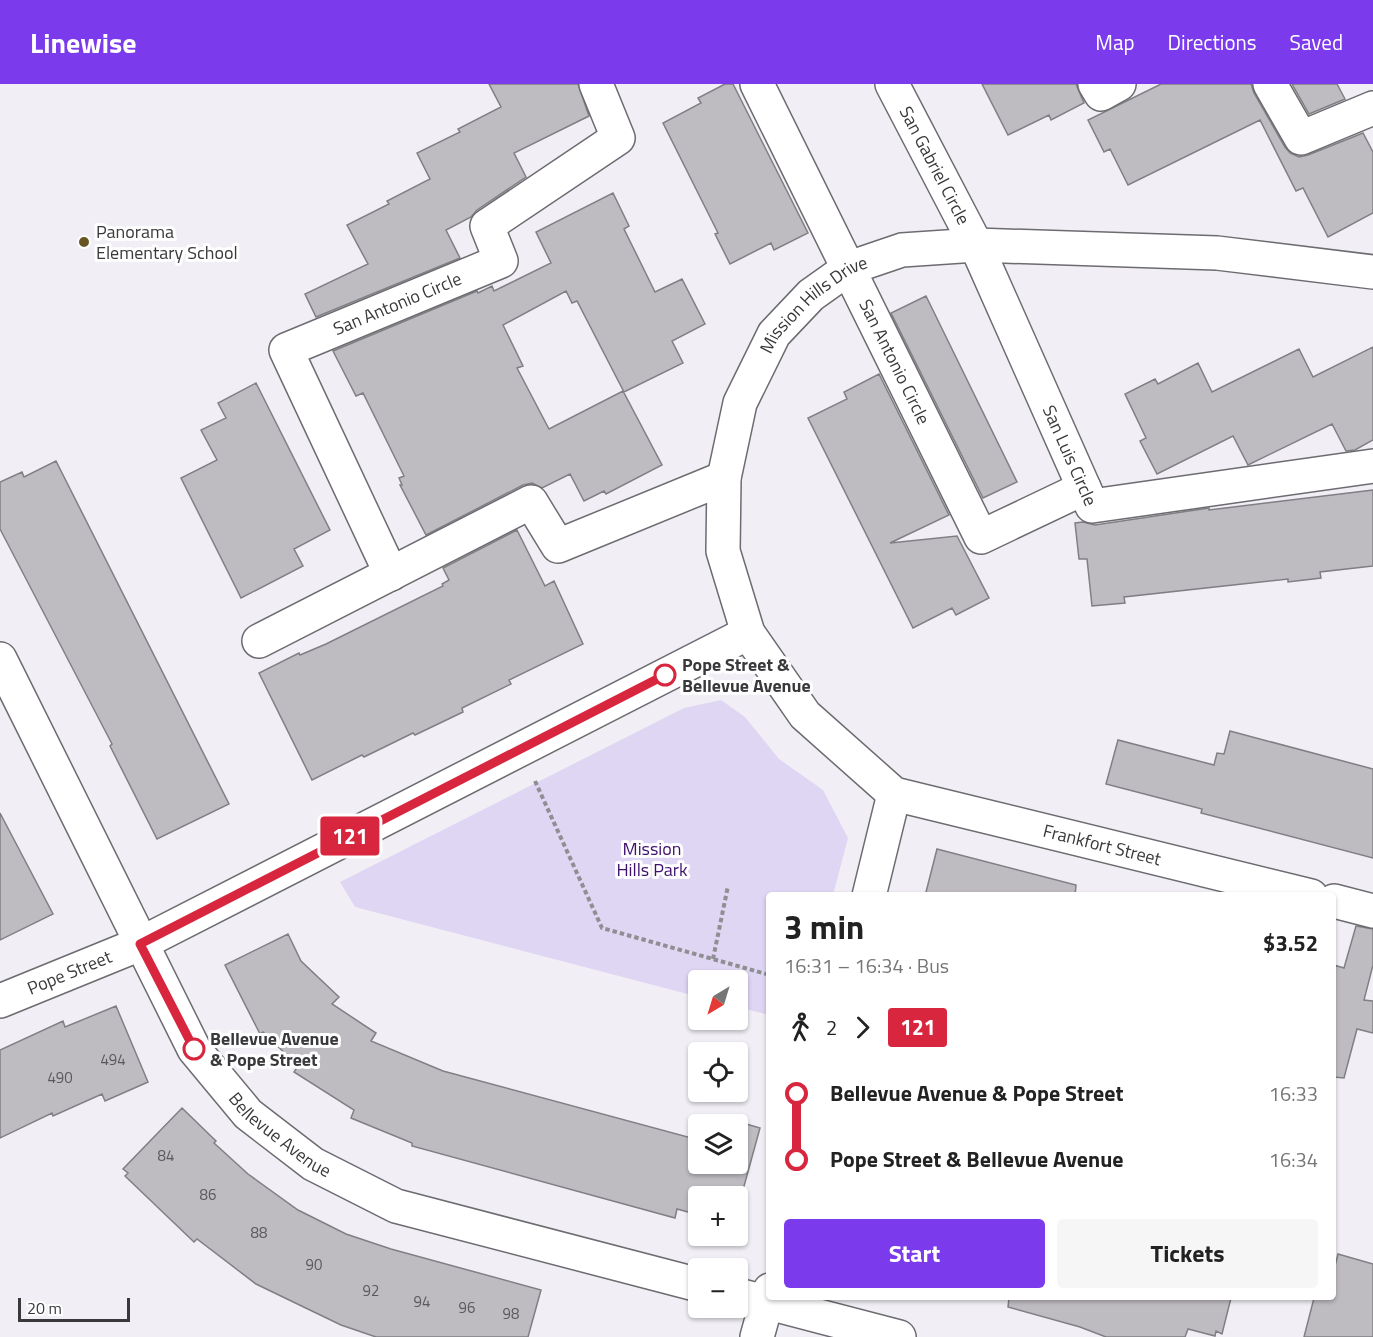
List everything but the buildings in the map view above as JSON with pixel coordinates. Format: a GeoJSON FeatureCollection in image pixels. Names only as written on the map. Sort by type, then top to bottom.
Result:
{"type":"FeatureCollection","features":[{"type":"Feature","properties":{"kind":"street","name":"San Antonio Circle"},"geometry":{"type":"LineString","coordinates":[[391,574],[286,350],[501,261],[487,226],[618,138],[596,84]]}},
{"type":"Feature","properties":{"kind":"street","name":"San Antonio Circle"},"geometry":{"type":"LineString","coordinates":[[757,84],[981,537],[1084,488]]}},
{"type":"Feature","properties":{"kind":"street","name":"San Gabriel Circle"},"geometry":{"type":"LineString","coordinates":[[892,84],[976,245]]}},
{"type":"Feature","properties":{"kind":"street"},"geometry":{"type":"LineString","coordinates":[[1095,84],[1101,94],[1119,84]]}},
{"type":"Feature","properties":{"kind":"street"},"geometry":{"type":"LineString","coordinates":[[1270,84],[1301,138],[1373,108]]}},
{"type":"Feature","properties":{"kind":"street","name":"Mission Hills Drive"},"geometry":{"type":"LineString","coordinates":[[894,794],[804,714],[748,633],[723,551],[724,478],[740,403],[774,334],[811,295],[849,268],[902,250],[976,245],[1216,253],[1373,272]]}},
{"type":"Feature","properties":{"kind":"street","name":"San Luis Circle"},"geometry":{"type":"LineString","coordinates":[[976,245],[1092,506],[1373,466]]}},
{"type":"Feature","properties":{"kind":"street"},"geometry":{"type":"LineString","coordinates":[[259,641],[531,502],[558,546],[724,478]]}},
{"type":"Feature","properties":{"kind":"street","name":"Pope Street"},"geometry":{"type":"LineString","coordinates":[[0,1001],[140,944],[748,633]]}},
{"type":"Feature","properties":{"kind":"street","name":"Bellevue Avenue"},"geometry":{"type":"LineString","coordinates":[[0,659],[194,1049],[248,1114],[313,1164],[396,1206],[688,1282]]}},
{"type":"Feature","properties":{"kind":"street"},"geometry":{"type":"LineString","coordinates":[[870,892],[894,794]]}},
{"type":"Feature","properties":{"kind":"street","name":"Frankfort Street"},"geometry":{"type":"LineString","coordinates":[[894,794],[1295,892]]}},
{"type":"Feature","properties":{"kind":"street"},"geometry":{"type":"LineString","coordinates":[[1336,902],[1373,911]]}},
{"type":"Feature","properties":{"kind":"street"},"geometry":{"type":"LineString","coordinates":[[757,1337],[758,1296]]}},
{"type":"Feature","properties":{"kind":"street"},"geometry":{"type":"LineString","coordinates":[[772,1300],[899,1337]]}},
{"type":"Feature","properties":{"kind":"path"},"geometry":{"type":"LineString","coordinates":[[520,749],[602,928],[766,974]]}},
{"type":"Feature","properties":{"kind":"path"},"geometry":{"type":"LineString","coordinates":[[713,959],[729,886]]}},
{"type":"Feature","properties":{"kind":"green space","name":"Mission Hills Park"},"geometry":{"type":"Polygon","coordinates":[[[721,700],[745,717],[779,759],[823,790],[848,838],[834,892],[766,892],[766,1014],[748,1010],[748,970],[688,970],[688,994],[355,907],[340,882],[684,708],[721,700]]]}},
{"type":"Feature","properties":{"kind":"bus line","name":"121"},"geometry":{"type":"LineString","coordinates":[[194,1049],[140,944],[665,675]]}},
{"type":"Feature","properties":{"kind":"place","name":"Panorama Elementary School"},"geometry":{"type":"Point","coordinates":[84,242]}},
{"type":"Feature","properties":{"kind":"place","name":"Pope Street & Bellevue Avenue"},"geometry":{"type":"Point","coordinates":[665,675]}},
{"type":"Feature","properties":{"kind":"place","name":"Bellevue Avenue & Pope Street"},"geometry":{"type":"Point","coordinates":[194,1049]}}]}
